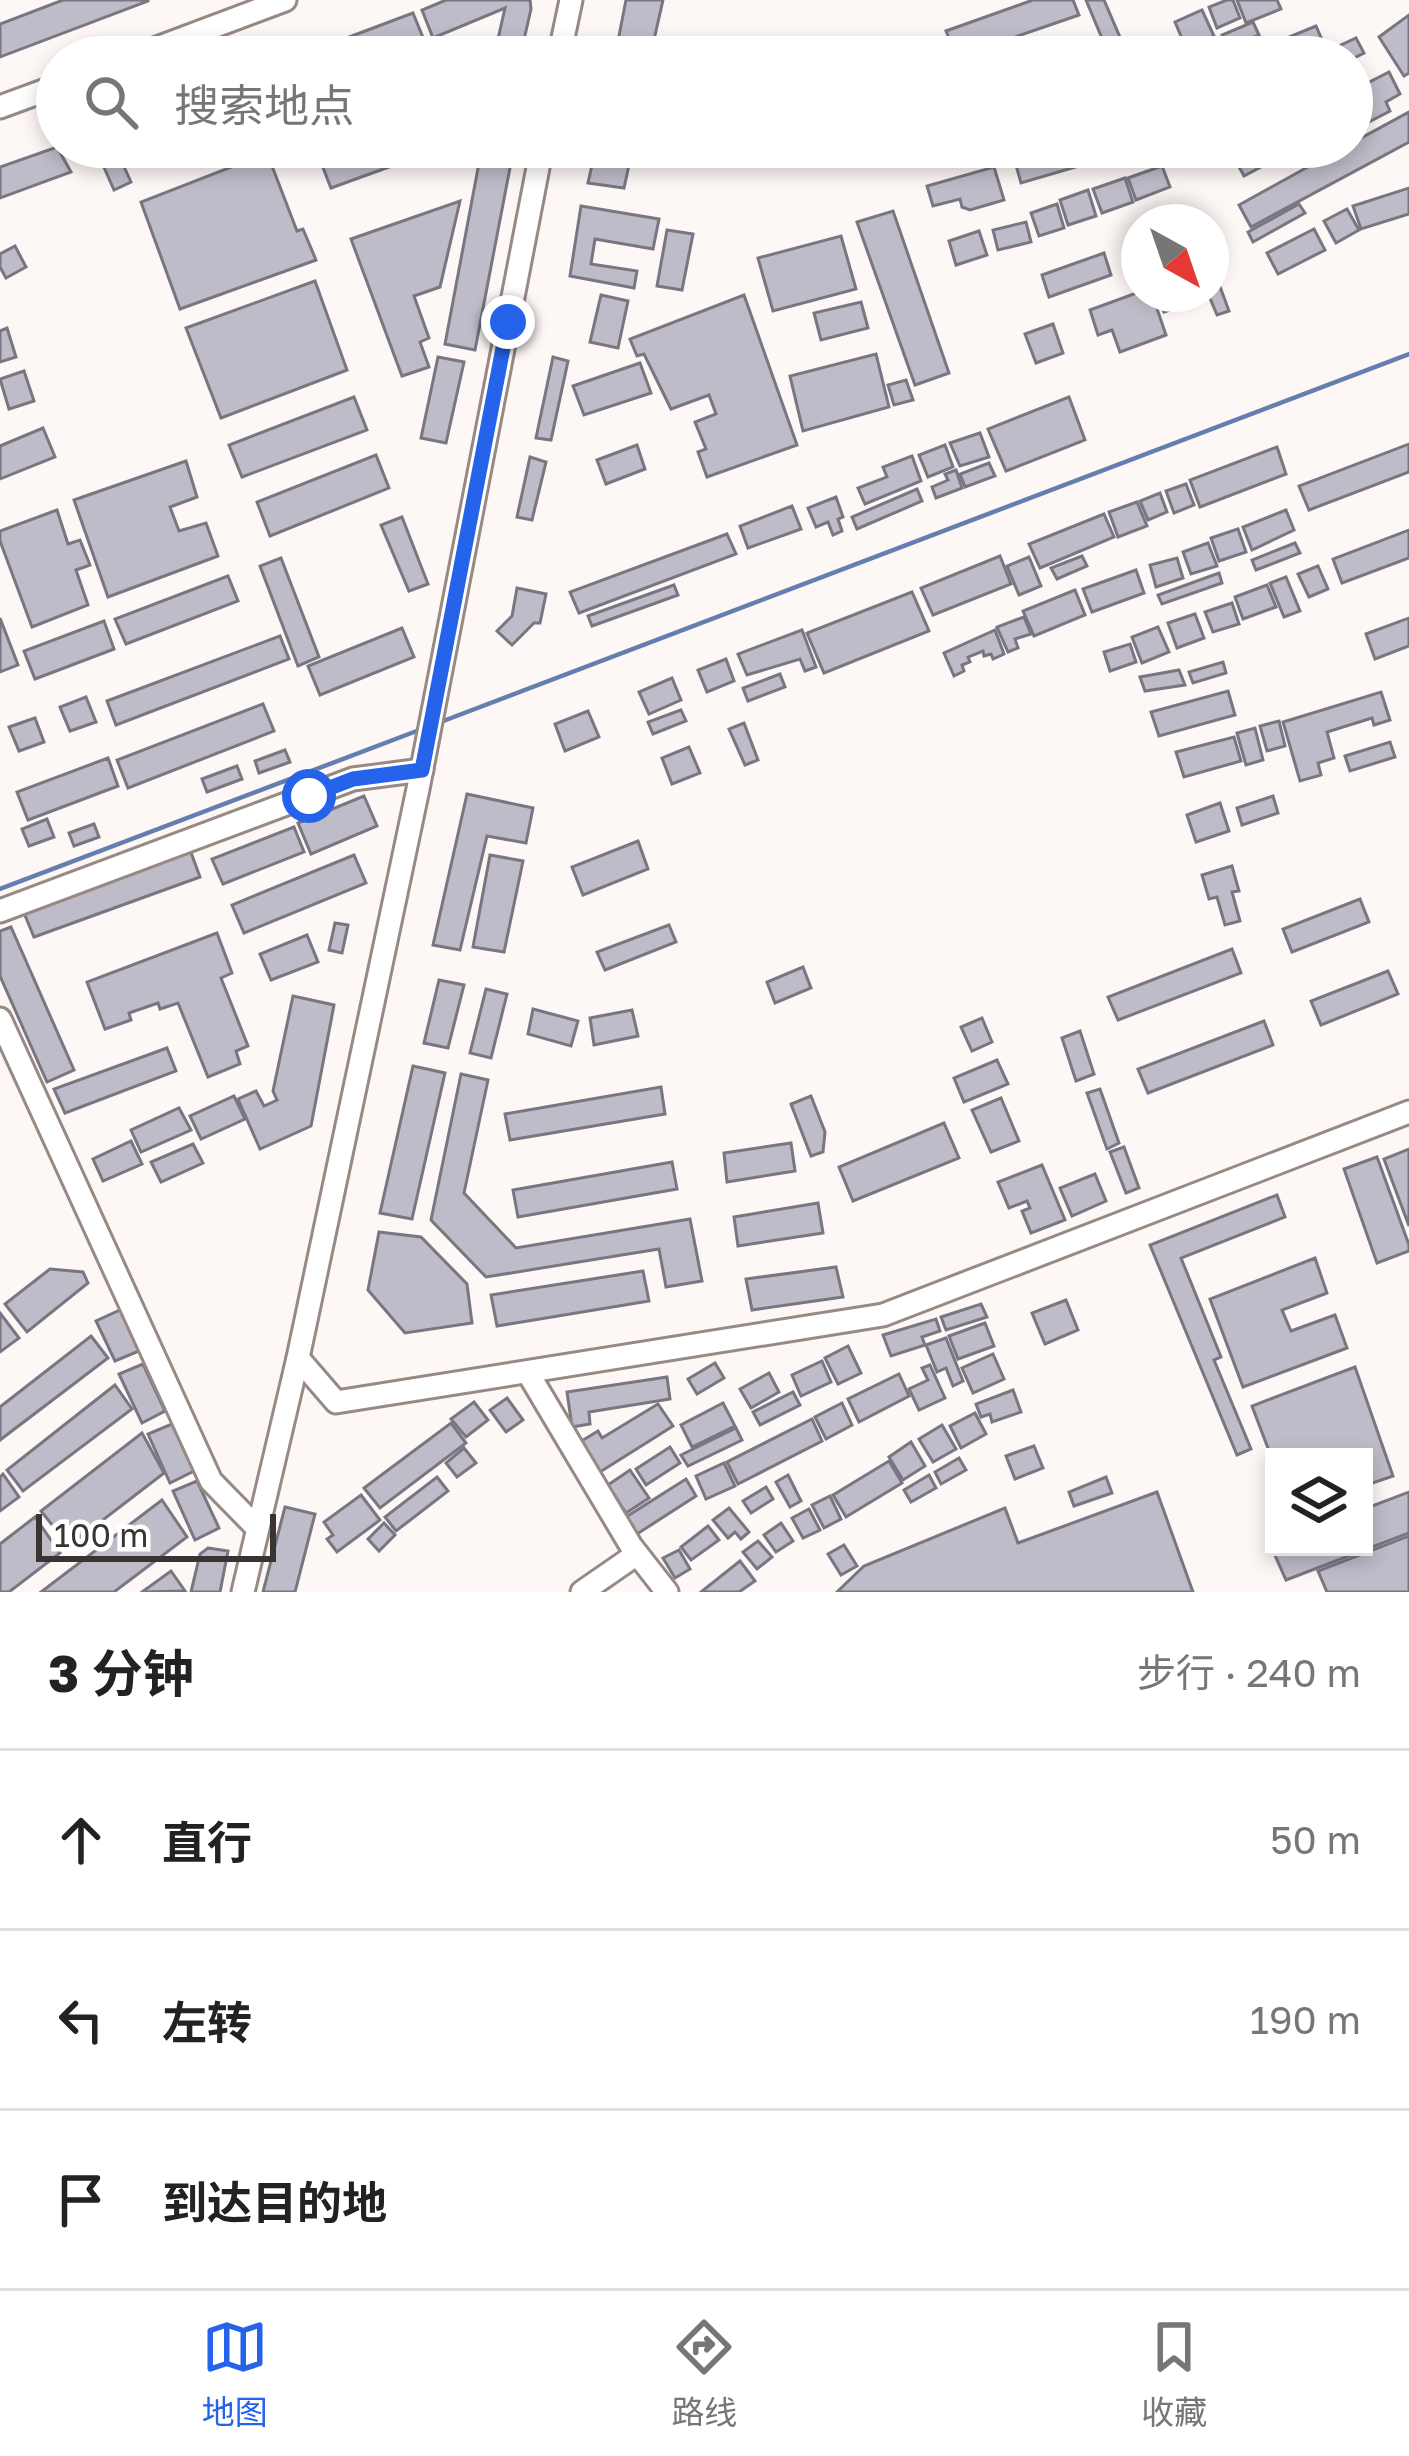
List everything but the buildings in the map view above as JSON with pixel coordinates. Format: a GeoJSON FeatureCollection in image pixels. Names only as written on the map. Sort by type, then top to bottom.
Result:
{"type":"FeatureCollection","features":[{"type":"Feature","properties":{"kind":"street"},"geometry":{"type":"LineString","coordinates":[[189,36],[285,0]]}},
{"type":"Feature","properties":{"kind":"street"},"geometry":{"type":"LineString","coordinates":[[563,36],[571,0]]}},
{"type":"Feature","properties":{"kind":"street"},"geometry":{"type":"LineString","coordinates":[[0,107],[36,94]]}},
{"type":"Feature","properties":{"kind":"street"},"geometry":{"type":"LineString","coordinates":[[243,1592],[298,1358],[422,770],[538,168]]}},
{"type":"Feature","properties":{"kind":"street"},"geometry":{"type":"LineString","coordinates":[[0,911],[353,779],[422,770]]}},
{"type":"Feature","properties":{"kind":"street"},"geometry":{"type":"LineString","coordinates":[[0,1019],[211,1481],[257,1528]]}},
{"type":"Feature","properties":{"kind":"street"},"geometry":{"type":"LineString","coordinates":[[298,1358],[336,1402],[883,1315],[1409,1112]]}},
{"type":"Feature","properties":{"kind":"street"},"geometry":{"type":"LineString","coordinates":[[528,1373],[637,1554],[667,1592]]}},
{"type":"Feature","properties":{"kind":"street"},"geometry":{"type":"LineString","coordinates":[[582,1592],[637,1554]]}},
{"type":"Feature","properties":{"kind":"waterway"},"geometry":{"type":"LineString","coordinates":[[438,723],[1409,354]]}},
{"type":"Feature","properties":{"kind":"waterway"},"geometry":{"type":"LineString","coordinates":[[0,889],[422,729]]}},
{"type":"Feature","properties":{"kind":"route"},"geometry":{"type":"LineString","coordinates":[[309,796],[353,779],[422,770],[508,322]]}}]}
